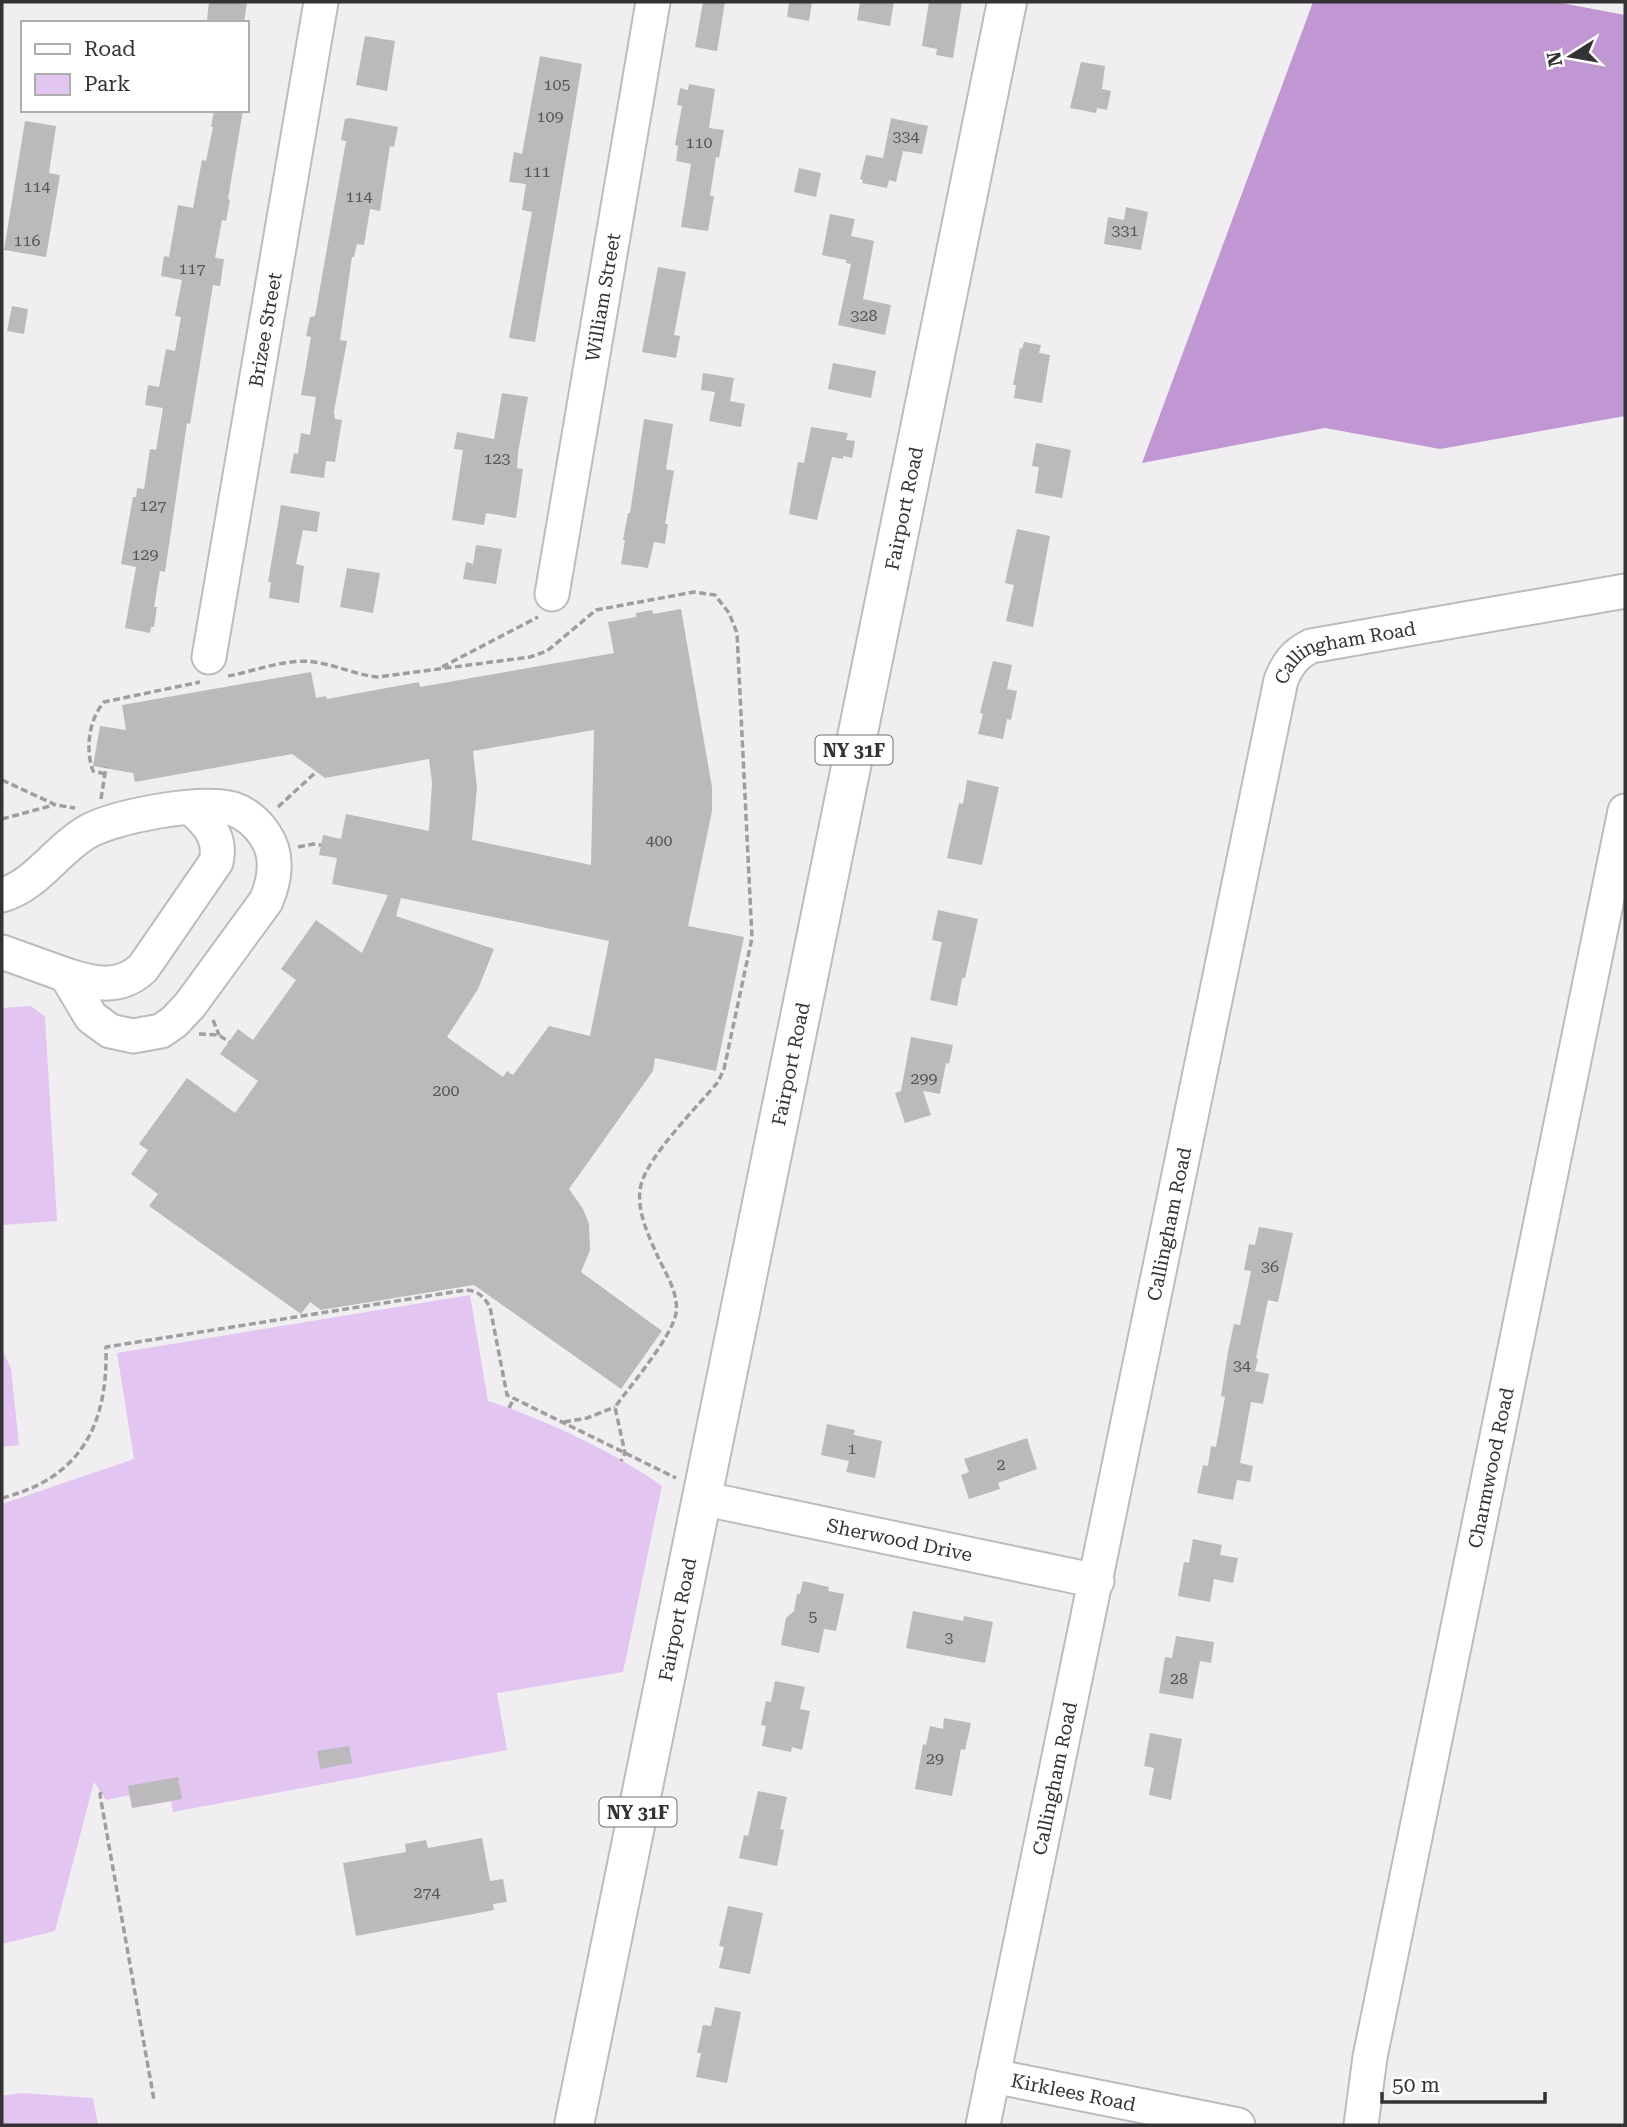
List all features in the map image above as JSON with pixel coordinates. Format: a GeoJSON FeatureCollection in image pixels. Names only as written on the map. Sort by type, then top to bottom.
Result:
{"type":"FeatureCollection","features":[{"type":"Feature","properties":{"kind":"main road","name":"Fairport Road"},"geometry":{"type":"LineString","coordinates":[[574,2125],[689,1489],[1007,2]]}},
{"type":"Feature","properties":{"kind":"street","name":"Brizee Street"},"geometry":{"type":"LineString","coordinates":[[210,672],[321,2]]}},
{"type":"Feature","properties":{"kind":"street","name":"William Street"},"geometry":{"type":"LineString","coordinates":[[552,594],[653,2]]}},
{"type":"Feature","properties":{"kind":"street","name":"Callingham Road"},"geometry":{"type":"LineString","coordinates":[[983,2125],[1097,1581],[1276,699],[1288,664],[1297,653],[1311,646],[1625,591]]}},
{"type":"Feature","properties":{"kind":"street"},"geometry":{"type":"LineString","coordinates":[[2,952],[91,983],[106,984],[133,978],[143,968],[216,862],[218,845],[215,835],[191,808]]}},
{"type":"Feature","properties":{"kind":"street"},"geometry":{"type":"LineString","coordinates":[[2,895],[20,887],[68,846],[102,824],[123,818],[191,808],[233,809],[246,815],[267,836],[275,864],[272,887],[266,901],[190,1005],[161,1031],[146,1034],[110,1031],[91,1017],[66,975]]}},
{"type":"Feature","properties":{"kind":"street","name":"Charmwood Road"},"geometry":{"type":"LineString","coordinates":[[1361,2125],[1370,2057],[1625,811]]}},
{"type":"Feature","properties":{"kind":"street","name":"Sherwood Drive"},"geometry":{"type":"LineString","coordinates":[[689,1489],[1097,1581]]}},
{"type":"Feature","properties":{"kind":"street","name":"Kirklees Road"},"geometry":{"type":"LineString","coordinates":[[993,2076],[1238,2125]]}},
{"type":"Feature","properties":{"kind":"path"},"geometry":{"type":"LineString","coordinates":[[105,774],[93,771],[90,740],[94,713],[104,702],[210,672],[315,662],[362,676],[378,677],[530,656],[547,650],[596,610],[694,592],[715,595],[729,613],[737,633],[752,938],[724,1069],[718,1082],[659,1153],[640,1186],[640,1204],[648,1232],[675,1295],[677,1311],[670,1329],[615,1407],[587,1418],[563,1423]]}},
{"type":"Feature","properties":{"kind":"path"},"geometry":{"type":"LineString","coordinates":[[439,669],[539,616],[552,594]]}},
{"type":"Feature","properties":{"kind":"path"},"geometry":{"type":"LineString","coordinates":[[101,801],[106,767]]}},
{"type":"Feature","properties":{"kind":"path"},"geometry":{"type":"LineString","coordinates":[[274,810],[316,772]]}},
{"type":"Feature","properties":{"kind":"path"},"geometry":{"type":"LineString","coordinates":[[2,780],[56,805],[84,809]]}},
{"type":"Feature","properties":{"kind":"path"},"geometry":{"type":"LineString","coordinates":[[2,819],[56,805]]}},
{"type":"Feature","properties":{"kind":"path"},"geometry":{"type":"LineString","coordinates":[[292,849],[321,845]]}},
{"type":"Feature","properties":{"kind":"path"},"geometry":{"type":"LineString","coordinates":[[210,1012],[219,1035]]}},
{"type":"Feature","properties":{"kind":"path"},"geometry":{"type":"LineString","coordinates":[[194,1034],[219,1035],[229,1042]]}},
{"type":"Feature","properties":{"kind":"path"},"geometry":{"type":"LineString","coordinates":[[2,1498],[32,1489],[66,1466],[81,1450],[93,1431],[101,1410],[106,1387],[106,1348],[467,1290],[484,1297],[490,1307],[507,1395],[625,1453],[689,1489]]}},
{"type":"Feature","properties":{"kind":"path"},"geometry":{"type":"LineString","coordinates":[[509,1408],[513,1399]]}},
{"type":"Feature","properties":{"kind":"path"},"geometry":{"type":"LineString","coordinates":[[615,1407],[625,1453],[621,1461]]}},
{"type":"Feature","properties":{"kind":"path"},"geometry":{"type":"LineString","coordinates":[[101,1792],[154,2100]]}},
{"type":"Feature","properties":{"kind":"green space"},"geometry":{"type":"Polygon","coordinates":[[[31,1006],[45,1017],[57,1221],[2,1225],[2,1008],[31,1006]]]}},
{"type":"Feature","properties":{"kind":"green space"},"geometry":{"type":"Polygon","coordinates":[[[470,1295],[488,1401],[578,1437],[662,1486],[623,1672],[497,1693],[507,1750],[173,1812],[171,1801],[132,1808],[130,1795],[106,1800],[94,1782],[55,1931],[2,1944],[2,1504],[134,1459],[117,1353],[470,1295]]]}},
{"type":"Feature","properties":{"kind":"green space"},"geometry":{"type":"Polygon","coordinates":[[[2,1350],[11,1368],[19,1445],[2,1447],[2,1350]]]}},
{"type":"Feature","properties":{"kind":"green space"},"geometry":{"type":"Polygon","coordinates":[[[20,2093],[93,2098],[98,2125],[2,2125],[2,2096],[20,2093]]]}},
{"type":"Feature","properties":{"kind":"shaded area"},"geometry":{"type":"Polygon","coordinates":[[[1313,2],[1556,2],[1625,15],[1625,416],[1440,449],[1325,428],[1142,463],[1313,2]]]}},
{"type":"Feature","properties":{"kind":"building"},"geometry":{"type":"Polygon","coordinates":[[[209,2],[247,2],[244,21],[207,20],[209,2]]]}},
{"type":"Feature","properties":{"kind":"building"},"geometry":{"type":"Polygon","coordinates":[[[703,2],[725,2],[717,51],[695,47],[703,2]]]}},
{"type":"Feature","properties":{"kind":"building"},"geometry":{"type":"Polygon","coordinates":[[[789,2],[812,2],[809,21],[787,17],[789,2]]]}},
{"type":"Feature","properties":{"kind":"building"},"geometry":{"type":"Polygon","coordinates":[[[860,2],[894,2],[890,26],[857,20],[860,2]]]}},
{"type":"Feature","properties":{"kind":"building"},"geometry":{"type":"Polygon","coordinates":[[[929,2],[962,2],[953,58],[936,55],[937,49],[922,46],[929,2]]]}},
{"type":"Feature","properties":{"kind":"building"},"geometry":{"type":"Polygon","coordinates":[[[365,36],[395,41],[387,91],[356,85],[365,36]]]}},
{"type":"Feature","properties":{"kind":"building"},"geometry":{"type":"Polygon","coordinates":[[[540,56],[582,64],[535,342],[509,338],[532,212],[522,210],[526,184],[509,182],[514,152],[522,154],[540,56]]]}},
{"type":"Feature","properties":{"kind":"building"},"geometry":{"type":"Polygon","coordinates":[[[1081,62],[1105,66],[1102,89],[1111,91],[1107,110],[1097,108],[1096,113],[1070,108],[1081,62]]]}},
{"type":"Feature","properties":{"kind":"building"},"geometry":{"type":"Polygon","coordinates":[[[689,84],[715,89],[709,128],[724,130],[719,158],[716,157],[710,196],[714,196],[708,231],[681,227],[691,164],[676,161],[678,146],[675,145],[682,106],[677,105],[680,88],[688,90],[689,84]]]}},
{"type":"Feature","properties":{"kind":"building"},"geometry":{"type":"Polygon","coordinates":[[[214,112],[243,112],[228,199],[230,200],[226,221],[222,220],[215,258],[224,259],[220,286],[213,285],[190,424],[187,423],[165,572],[160,571],[154,607],[157,607],[154,627],[151,627],[150,633],[125,628],[136,567],[121,564],[133,497],[136,497],[137,488],[144,489],[150,449],[156,450],[163,408],[145,405],[148,385],[159,387],[166,349],[175,351],[181,317],[175,316],[182,280],[161,276],[164,256],[169,257],[178,205],[193,208],[202,160],[206,161],[214,112]]]}},
{"type":"Feature","properties":{"kind":"building"},"geometry":{"type":"Polygon","coordinates":[[[891,118],[928,126],[922,154],[903,151],[896,182],[889,180],[887,188],[862,183],[863,180],[860,179],[866,155],[883,158],[891,118]]]}},
{"type":"Feature","properties":{"kind":"building"},"geometry":{"type":"Polygon","coordinates":[[[345,119],[398,127],[394,147],[390,146],[380,211],[370,209],[364,245],[357,244],[352,257],[340,340],[347,341],[334,411],[335,419],[342,420],[335,462],[326,461],[324,478],[290,473],[294,453],[298,454],[301,433],[310,435],[316,397],[301,395],[311,337],[306,336],[310,317],[315,316],[346,141],[341,140],[345,119]]]}},
{"type":"Feature","properties":{"kind":"building"},"geometry":{"type":"Polygon","coordinates":[[[25,121],[56,126],[49,173],[60,175],[46,257],[4,250],[25,121]]]}},
{"type":"Feature","properties":{"kind":"building"},"geometry":{"type":"Polygon","coordinates":[[[799,168],[821,173],[816,197],[794,192],[799,168]]]}},
{"type":"Feature","properties":{"kind":"building"},"geometry":{"type":"Polygon","coordinates":[[[1126,207],[1148,212],[1141,250],[1104,244],[1108,217],[1124,220],[1126,207]]]}},
{"type":"Feature","properties":{"kind":"building"},"geometry":{"type":"Polygon","coordinates":[[[830,214],[855,219],[851,236],[874,241],[863,299],[891,305],[885,335],[838,325],[851,264],[846,263],[846,260],[822,255],[830,214]]]}},
{"type":"Feature","properties":{"kind":"building"},"geometry":{"type":"Polygon","coordinates":[[[658,267],[686,272],[674,335],[680,336],[676,358],[642,352],[658,267]]]}},
{"type":"Feature","properties":{"kind":"building"},"geometry":{"type":"Polygon","coordinates":[[[12,306],[28,309],[24,334],[7,331],[12,306]]]}},
{"type":"Feature","properties":{"kind":"building"},"geometry":{"type":"Polygon","coordinates":[[[1024,342],[1041,345],[1039,353],[1050,355],[1042,403],[1014,398],[1016,385],[1013,385],[1020,348],[1022,349],[1024,342]]]}},
{"type":"Feature","properties":{"kind":"building"},"geometry":{"type":"Polygon","coordinates":[[[833,363],[876,371],[871,398],[828,389],[833,363]]]}},
{"type":"Feature","properties":{"kind":"building"},"geometry":{"type":"Polygon","coordinates":[[[703,373],[734,378],[730,401],[745,404],[741,427],[709,421],[715,392],[701,390],[703,373]]]}},
{"type":"Feature","properties":{"kind":"building"},"geometry":{"type":"Polygon","coordinates":[[[502,393],[528,397],[518,453],[517,468],[523,469],[516,518],[486,513],[484,525],[452,520],[463,450],[454,449],[457,432],[494,439],[502,393]]]}},
{"type":"Feature","properties":{"kind":"building"},"geometry":{"type":"Polygon","coordinates":[[[644,419],[673,424],[666,469],[674,471],[665,524],[668,524],[665,544],[654,542],[648,568],[621,564],[644,419]]]}},
{"type":"Feature","properties":{"kind":"building"},"geometry":{"type":"Polygon","coordinates":[[[811,427],[848,433],[846,440],[855,441],[852,458],[832,457],[817,520],[789,514],[798,462],[804,463],[811,427]]]}},
{"type":"Feature","properties":{"kind":"building"},"geometry":{"type":"Polygon","coordinates":[[[1036,443],[1071,450],[1062,498],[1035,493],[1039,467],[1032,466],[1036,443]]]}},
{"type":"Feature","properties":{"kind":"building"},"geometry":{"type":"Polygon","coordinates":[[[281,505],[320,512],[317,532],[303,530],[296,564],[304,566],[299,603],[269,598],[271,582],[268,582],[281,505]]]}},
{"type":"Feature","properties":{"kind":"building"},"geometry":{"type":"Polygon","coordinates":[[[1017,529],[1050,536],[1033,627],[1006,621],[1014,585],[1005,583],[1017,529]]]}},
{"type":"Feature","properties":{"kind":"building"},"geometry":{"type":"Polygon","coordinates":[[[476,545],[502,549],[496,584],[463,579],[466,562],[473,564],[476,545]]]}},
{"type":"Feature","properties":{"kind":"building"},"geometry":{"type":"Polygon","coordinates":[[[347,568],[380,573],[373,613],[340,607],[347,568]]]}},
{"type":"Feature","properties":{"kind":"building"},"geometry":{"type":"Polygon","coordinates":[[[681,609],[712,787],[712,811],[688,926],[744,937],[716,1071],[655,1058],[653,1071],[569,1189],[583,1209],[589,1224],[590,1250],[581,1272],[662,1331],[621,1389],[474,1285],[321,1310],[310,1302],[301,1314],[149,1206],[158,1194],[131,1174],[148,1150],[139,1144],[187,1078],[235,1113],[258,1081],[220,1054],[238,1029],[253,1040],[296,980],[281,969],[316,920],[362,953],[388,895],[332,884],[337,858],[319,855],[323,835],[341,839],[346,814],[429,831],[432,783],[429,759],[325,778],[292,754],[135,782],[133,773],[93,766],[100,726],[126,730],[122,705],[311,672],[316,698],[326,696],[327,699],[419,682],[420,687],[614,653],[608,622],[636,617],[636,613],[652,610],[653,614],[681,609]],[[594,730],[473,751],[477,788],[472,840],[591,865],[594,730]],[[401,898],[396,916],[494,949],[478,989],[447,1037],[503,1077],[507,1071],[513,1075],[549,1026],[590,1036],[609,941],[401,898]]]}},
{"type":"Feature","properties":{"kind":"building"},"geometry":{"type":"Polygon","coordinates":[[[993,661],[1012,665],[1007,689],[1017,691],[1011,720],[1007,719],[1003,739],[978,734],[983,714],[980,713],[993,661]]]}},
{"type":"Feature","properties":{"kind":"building"},"geometry":{"type":"Polygon","coordinates":[[[967,780],[999,787],[982,865],[947,858],[967,780]]]}},
{"type":"Feature","properties":{"kind":"building"},"geometry":{"type":"Polygon","coordinates":[[[938,910],[978,919],[957,1006],[930,1000],[942,942],[932,940],[938,910]]]}},
{"type":"Feature","properties":{"kind":"building"},"geometry":{"type":"Polygon","coordinates":[[[911,1037],[953,1045],[949,1064],[946,1063],[940,1094],[923,1091],[931,1115],[905,1123],[895,1093],[901,1091],[911,1037]]]}},
{"type":"Feature","properties":{"kind":"building"},"geometry":{"type":"Polygon","coordinates":[[[1259,1227],[1293,1233],[1278,1302],[1268,1300],[1256,1358],[1255,1371],[1269,1374],[1263,1404],[1251,1402],[1240,1463],[1253,1466],[1250,1482],[1237,1480],[1233,1500],[1197,1493],[1203,1465],[1208,1466],[1211,1446],[1216,1447],[1225,1397],[1221,1396],[1228,1352],[1234,1324],[1240,1325],[1251,1271],[1244,1270],[1249,1244],[1255,1245],[1259,1227]]]}},
{"type":"Feature","properties":{"kind":"building"},"geometry":{"type":"Polygon","coordinates":[[[827,1424],[855,1430],[854,1435],[882,1441],[875,1478],[846,1472],[849,1461],[821,1455],[827,1424]]]}},
{"type":"Feature","properties":{"kind":"building"},"geometry":{"type":"Polygon","coordinates":[[[1027,1438],[1037,1469],[998,1483],[1000,1489],[969,1499],[961,1475],[969,1472],[964,1459],[1027,1438]]]}},
{"type":"Feature","properties":{"kind":"building"},"geometry":{"type":"Polygon","coordinates":[[[1193,1539],[1222,1545],[1220,1555],[1238,1558],[1233,1583],[1214,1579],[1210,1602],[1178,1596],[1184,1562],[1189,1563],[1193,1539]]]}},
{"type":"Feature","properties":{"kind":"building"},"geometry":{"type":"Polygon","coordinates":[[[803,1581],[829,1587],[828,1591],[844,1594],[836,1631],[824,1629],[819,1653],[781,1645],[786,1618],[794,1611],[803,1581]]]}},
{"type":"Feature","properties":{"kind":"building"},"geometry":{"type":"Polygon","coordinates":[[[913,1611],[963,1621],[964,1616],[993,1622],[985,1663],[906,1648],[913,1611]]]}},
{"type":"Feature","properties":{"kind":"building"},"geometry":{"type":"Polygon","coordinates":[[[1176,1636],[1214,1642],[1211,1663],[1200,1661],[1193,1699],[1159,1693],[1165,1657],[1172,1658],[1176,1636]]]}},
{"type":"Feature","properties":{"kind":"building"},"geometry":{"type":"Polygon","coordinates":[[[775,1681],[805,1687],[800,1709],[810,1711],[802,1750],[792,1747],[791,1752],[762,1746],[766,1726],[761,1725],[766,1701],[771,1702],[775,1681]]]}},
{"type":"Feature","properties":{"kind":"building"},"geometry":{"type":"Polygon","coordinates":[[[944,1718],[971,1723],[965,1750],[961,1749],[952,1796],[915,1789],[923,1744],[926,1745],[930,1726],[943,1729],[944,1718]]]}},
{"type":"Feature","properties":{"kind":"building"},"geometry":{"type":"Polygon","coordinates":[[[1150,1733],[1182,1739],[1171,1800],[1149,1795],[1154,1768],[1144,1766],[1150,1733]]]}},
{"type":"Feature","properties":{"kind":"building"},"geometry":{"type":"Polygon","coordinates":[[[349,1746],[352,1763],[320,1769],[317,1751],[349,1746]]]}},
{"type":"Feature","properties":{"kind":"building"},"geometry":{"type":"Polygon","coordinates":[[[178,1777],[182,1799],[132,1808],[128,1786],[178,1777]]]}},
{"type":"Feature","properties":{"kind":"building"},"geometry":{"type":"Polygon","coordinates":[[[758,1791],[787,1797],[780,1829],[784,1830],[777,1866],[739,1858],[744,1835],[748,1836],[758,1791]]]}},
{"type":"Feature","properties":{"kind":"building"},"geometry":{"type":"Polygon","coordinates":[[[482,1838],[490,1881],[503,1879],[507,1902],[493,1904],[494,1910],[356,1936],[343,1863],[406,1852],[405,1844],[426,1840],[428,1848],[482,1838]]]}},
{"type":"Feature","properties":{"kind":"building"},"geometry":{"type":"Polygon","coordinates":[[[728,1906],[763,1913],[750,1974],[719,1968],[724,1947],[719,1946],[728,1906]]]}},
{"type":"Feature","properties":{"kind":"building"},"geometry":{"type":"Polygon","coordinates":[[[715,2007],[741,2012],[727,2083],[696,2077],[701,2053],[697,2053],[703,2025],[711,2026],[715,2007]]]}}]}
